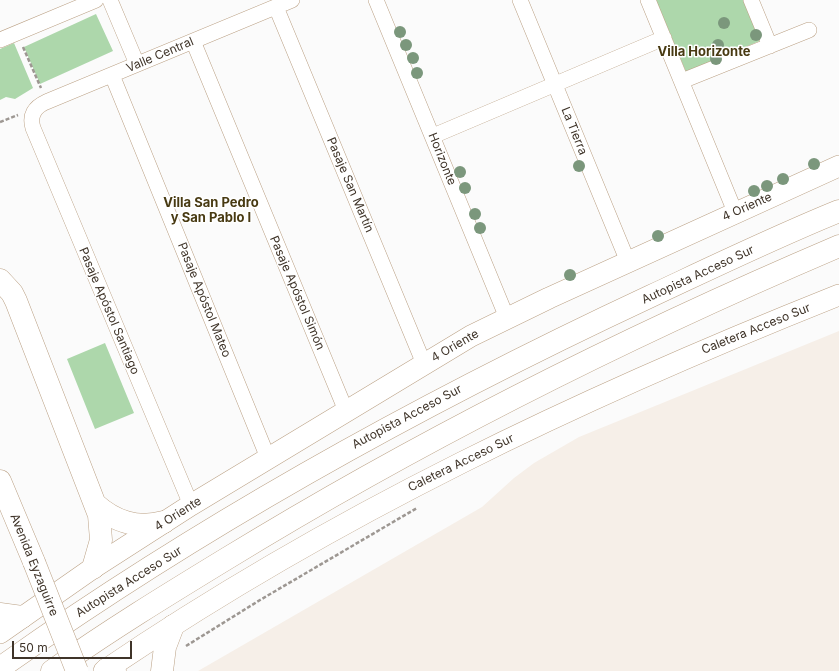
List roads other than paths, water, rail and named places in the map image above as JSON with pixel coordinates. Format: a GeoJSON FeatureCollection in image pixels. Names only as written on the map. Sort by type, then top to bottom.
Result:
{"type":"FeatureCollection","features":[{"type":"Feature","properties":{"kind":"main road","name":"4 Oriente"},"geometry":{"type":"LineString","coordinates":[[93,568],[268,458],[424,364],[507,318],[735,212],[839,166]]}},
{"type":"Feature","properties":{"kind":"main road","name":"Autopista Acceso Sur"},"geometry":{"type":"LineString","coordinates":[[0,668],[100,599],[188,544],[272,493],[410,415],[550,344],[839,211]]}},
{"type":"Feature","properties":{"kind":"main road"},"geometry":{"type":"LineString","coordinates":[[52,671],[131,618],[267,534],[404,456],[492,409],[649,331],[758,280],[839,246]]}},
{"type":"Feature","properties":{"kind":"main road"},"geometry":{"type":"LineString","coordinates":[[0,280],[12,293],[16,301],[96,504],[101,528],[101,540],[93,568],[0,632]]}},
{"type":"Feature","properties":{"kind":"main road","name":"Caletera Acceso Sur"},"geometry":{"type":"LineString","coordinates":[[109,670],[173,626],[289,555],[406,490],[588,401],[741,334],[839,295]]}},
{"type":"Feature","properties":{"kind":"main road","name":"Avenida Eyzaguirre"},"geometry":{"type":"LineString","coordinates":[[0,480],[77,671]]}},
{"type":"Feature","properties":{"kind":"main road"},"geometry":{"type":"LineString","coordinates":[[96,504],[104,512],[124,522],[144,525],[164,522]]}},
{"type":"Feature","properties":{"kind":"main road"},"geometry":{"type":"LineString","coordinates":[[0,614],[22,617]]}},
{"type":"Feature","properties":{"kind":"main road"},"geometry":{"type":"LineString","coordinates":[[162,665],[168,636],[173,626]]}},
{"type":"Feature","properties":{"kind":"street"},"geometry":{"type":"LineString","coordinates":[[0,40],[96,0]]}},
{"type":"Feature","properties":{"kind":"street"},"geometry":{"type":"LineString","coordinates":[[110,0],[136,64]]}},
{"type":"Feature","properties":{"kind":"street","name":"Valle Central"},"geometry":{"type":"LineString","coordinates":[[32,115],[39,106],[46,102],[292,0]]}},
{"type":"Feature","properties":{"kind":"street","name":"Horizonte"},"geometry":{"type":"LineString","coordinates":[[376,0],[507,318]]}},
{"type":"Feature","properties":{"kind":"street","name":"La Tierra"},"geometry":{"type":"LineString","coordinates":[[520,0],[628,262]]}},
{"type":"Feature","properties":{"kind":"street"},"geometry":{"type":"LineString","coordinates":[[648,0],[735,212]]}},
{"type":"Feature","properties":{"kind":"street"},"geometry":{"type":"LineString","coordinates":[[751,0],[770,46]]}},
{"type":"Feature","properties":{"kind":"street","name":"Pasaje San Martín"},"geometry":{"type":"LineString","coordinates":[[276,7],[424,364]]}},
{"type":"Feature","properties":{"kind":"street"},"geometry":{"type":"LineString","coordinates":[[682,81],[809,30]]}},
{"type":"Feature","properties":{"kind":"street"},"geometry":{"type":"LineString","coordinates":[[432,136],[664,38]]}},
{"type":"Feature","properties":{"kind":"street","name":"Pasaje Apóstol Simón"},"geometry":{"type":"LineString","coordinates":[[193,41],[346,411]]}},
{"type":"Feature","properties":{"kind":"street","name":"Pasaje Apóstol Mateo"},"geometry":{"type":"LineString","coordinates":[[112,75],[268,458]]}},
{"type":"Feature","properties":{"kind":"street","name":"Pasaje Apóstol Santiago"},"geometry":{"type":"LineString","coordinates":[[32,115],[33,128],[191,505]]}},
{"type":"Feature","properties":{"kind":"district","name":"Villa Horizonte"},"geometry":{"type":"Point","coordinates":[704,52]}},
{"type":"Feature","properties":{"kind":"district","name":"Villa San Pedro y San Pablo I"},"geometry":{"type":"Point","coordinates":[211,210]}}]}
